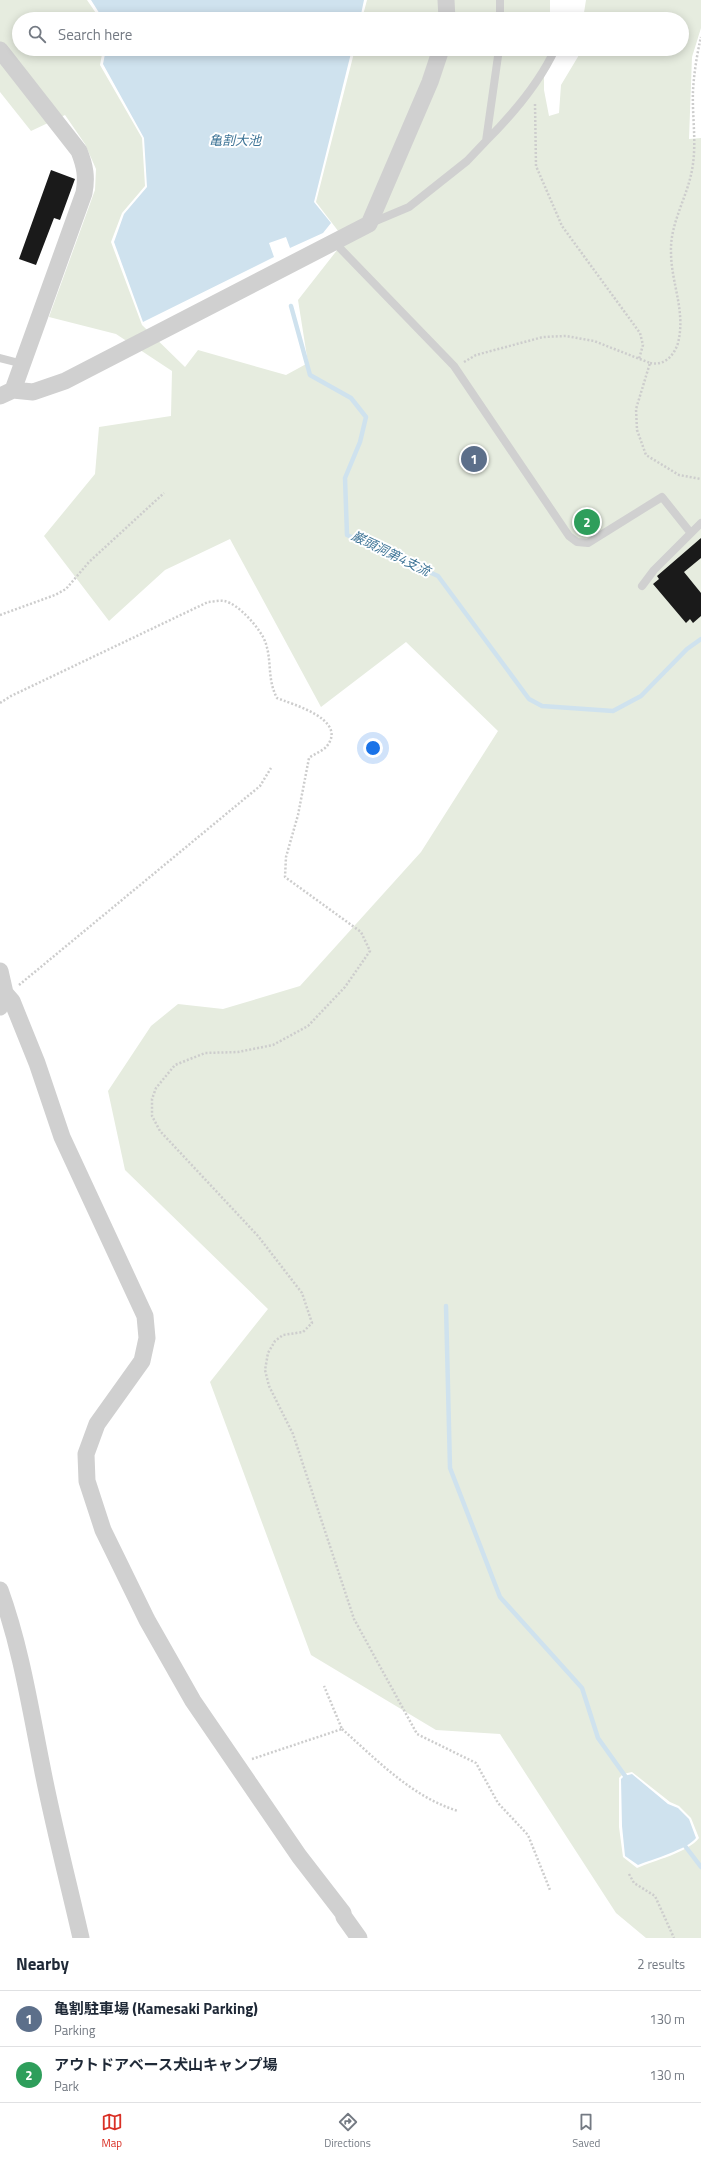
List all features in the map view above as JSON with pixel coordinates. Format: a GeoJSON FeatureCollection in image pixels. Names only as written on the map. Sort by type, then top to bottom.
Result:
{"type":"FeatureCollection","features":[{"type":"Feature","properties":{"kind":"street"},"geometry":{"type":"LineString","coordinates":[[446,0],[447,12]]}},
{"type":"Feature","properties":{"kind":"street"},"geometry":{"type":"LineString","coordinates":[[0,50],[79,151],[85,166],[86,180],[84,193],[23,364],[7,393]]}},
{"type":"Feature","properties":{"kind":"street"},"geometry":{"type":"LineString","coordinates":[[7,393],[33,392],[65,381],[335,243],[369,224],[430,82],[439,56]]}},
{"type":"Feature","properties":{"kind":"street"},"geometry":{"type":"LineString","coordinates":[[0,971],[2,1000],[12,1001],[34,1056],[62,1137],[145,1316],[148,1338],[142,1361],[97,1424],[86,1454],[87,1481],[103,1530],[147,1620],[193,1701],[359,1938]]}},
{"type":"Feature","properties":{"kind":"street"},"geometry":{"type":"LineString","coordinates":[[0,1590],[11,1621],[28,1694],[42,1767],[81,1938]]}},
{"type":"Feature","properties":{"kind":"lane"},"geometry":{"type":"LineString","coordinates":[[500,0],[500,12]]}},
{"type":"Feature","properties":{"kind":"lane"},"geometry":{"type":"LineString","coordinates":[[486,141],[499,56]]}},
{"type":"Feature","properties":{"kind":"lane"},"geometry":{"type":"LineString","coordinates":[[369,224],[409,207],[467,161],[529,93],[546,68],[552,56]]}},
{"type":"Feature","properties":{"kind":"lane"},"geometry":{"type":"LineString","coordinates":[[335,243],[454,366],[557,521],[569,536],[577,542],[588,542],[662,497],[690,532]]}},
{"type":"Feature","properties":{"kind":"lane"},"geometry":{"type":"LineString","coordinates":[[0,358],[23,364]]}},
{"type":"Feature","properties":{"kind":"lane"},"geometry":{"type":"LineString","coordinates":[[642,586],[654,570],[687,538],[690,532],[701,523]]}},
{"type":"Feature","properties":{"kind":"path"},"geometry":{"type":"LineString","coordinates":[[454,366],[476,356],[543,337],[566,336],[594,341],[650,363],[657,364],[667,361],[678,344],[679,336],[681,315],[671,253],[676,220],[693,166],[693,90],[701,37]]}},
{"type":"Feature","properties":{"kind":"path"},"geometry":{"type":"LineString","coordinates":[[529,93],[535,104],[536,166],[562,226],[640,332],[643,345],[639,359]]}},
{"type":"Feature","properties":{"kind":"path"},"geometry":{"type":"LineString","coordinates":[[650,363],[636,409],[637,430],[646,455],[679,475],[701,479]]}},
{"type":"Feature","properties":{"kind":"path"},"geometry":{"type":"LineString","coordinates":[[0,615],[55,595],[66,589],[89,562],[164,493]]}},
{"type":"Feature","properties":{"kind":"path"},"geometry":{"type":"LineString","coordinates":[[0,703],[11,696],[208,602],[222,600],[231,603],[242,610],[260,632],[266,643],[268,652],[270,686],[277,698],[315,712],[329,728],[330,738],[327,746],[309,758],[298,815],[286,857],[285,877],[361,932],[370,951],[345,987],[308,1026],[273,1045],[238,1052],[205,1053],[175,1065],[156,1088],[152,1099],[152,1116],[160,1131],[258,1236],[302,1292],[312,1323],[303,1332],[283,1335],[275,1341],[268,1353],[265,1370],[269,1386],[292,1434],[354,1619],[417,1734],[476,1763],[498,1803],[528,1835],[550,1890]]}},
{"type":"Feature","properties":{"kind":"path"},"geometry":{"type":"LineString","coordinates":[[2,1000],[260,786],[271,768]]}},
{"type":"Feature","properties":{"kind":"path"},"geometry":{"type":"LineString","coordinates":[[324,1686],[342,1729],[397,1778],[444,1807],[458,1811]]}},
{"type":"Feature","properties":{"kind":"path"},"geometry":{"type":"LineString","coordinates":[[236,1764],[342,1729]]}},
{"type":"Feature","properties":{"kind":"path"},"geometry":{"type":"LineString","coordinates":[[629,1874],[634,1882],[655,1896],[674,1938]]}},
{"type":"Feature","properties":{"kind":"shaded area"},"geometry":{"type":"Polygon","coordinates":[[[0,0],[87,0],[95,12],[12,12],[12,56],[102,56],[100,65],[142,138],[145,186],[122,213],[111,242],[142,325],[185,367],[198,350],[286,375],[308,363],[298,300],[345,240],[316,202],[353,56],[547,56],[544,64],[544,90],[549,116],[559,113],[561,85],[578,56],[689,56],[689,12],[584,12],[586,0],[701,0],[701,28],[692,57],[689,139],[701,138],[701,1938],[646,1938],[616,1913],[500,1734],[436,1730],[311,1655],[210,1382],[268,1309],[125,1170],[108,1091],[151,1026],[178,1004],[223,1009],[300,986],[421,852],[498,731],[406,642],[321,707],[230,539],[165,570],[109,621],[44,536],[95,474],[99,427],[171,416],[172,371],[116,334],[49,317],[95,190],[96,169],[85,144],[65,115],[31,131],[0,92],[0,0]],[[632,1772],[623,1774],[619,1778],[619,1827],[623,1857],[637,1868],[670,1856],[694,1843],[699,1838],[691,1818],[679,1806],[670,1802],[632,1772]]]}},
{"type":"Feature","properties":{"kind":"shaded area"},"geometry":{"type":"Polygon","coordinates":[[[367,0],[550,0],[550,12],[364,12],[367,0]]]}},
{"type":"Feature","properties":{"kind":"water"},"geometry":{"type":"Polygon","coordinates":[[[91,0],[364,0],[361,12],[99,12],[91,0]]]}},
{"type":"Feature","properties":{"kind":"water","name":"亀割大池"},"geometry":{"type":"Polygon","coordinates":[[[105,56],[350,56],[314,202],[331,223],[323,233],[290,248],[286,237],[269,243],[274,257],[143,322],[114,242],[124,214],[147,187],[144,138],[103,64],[105,56]]]}},
{"type":"Feature","properties":{"kind":"water"},"geometry":{"type":"Polygon","coordinates":[[[632,1774],[668,1804],[678,1808],[689,1819],[696,1838],[678,1850],[638,1865],[625,1856],[622,1826],[621,1779],[624,1776],[632,1774]]]}},
{"type":"Feature","properties":{"kind":"building"},"geometry":{"type":"Polygon","coordinates":[[[51,170],[75,179],[60,220],[54,218],[36,265],[19,259],[51,170]]]}},
{"type":"Feature","properties":{"kind":"building"},"geometry":{"type":"Polygon","coordinates":[[[701,538],[701,558],[684,572],[701,593],[701,616],[693,623],[690,619],[686,623],[653,584],[659,579],[657,576],[701,538]]]}},
{"type":"Feature","properties":{"kind":"waterway","name":"巌頭洞第4支流"},"geometry":{"type":"LineString","coordinates":[[291,306],[310,375],[351,398],[366,417],[360,442],[345,478],[347,535],[438,576],[529,699],[542,706],[613,711],[641,696],[687,649],[701,639]]}},
{"type":"Feature","properties":{"kind":"waterway"},"geometry":{"type":"LineString","coordinates":[[446,1306],[450,1468],[500,1597],[582,1688],[598,1738],[628,1780]]}},
{"type":"Feature","properties":{"kind":"waterway"},"geometry":{"type":"LineString","coordinates":[[682,1842],[701,1867]]}},
{"type":"Feature","properties":{"kind":"place","name":"亀割駐車場 (Kamesaki Parking)"},"geometry":{"type":"Point","coordinates":[474,459]}},
{"type":"Feature","properties":{"kind":"place","name":"アウトドアベース犬山キャンプ場"},"geometry":{"type":"Point","coordinates":[587,522]}}]}
